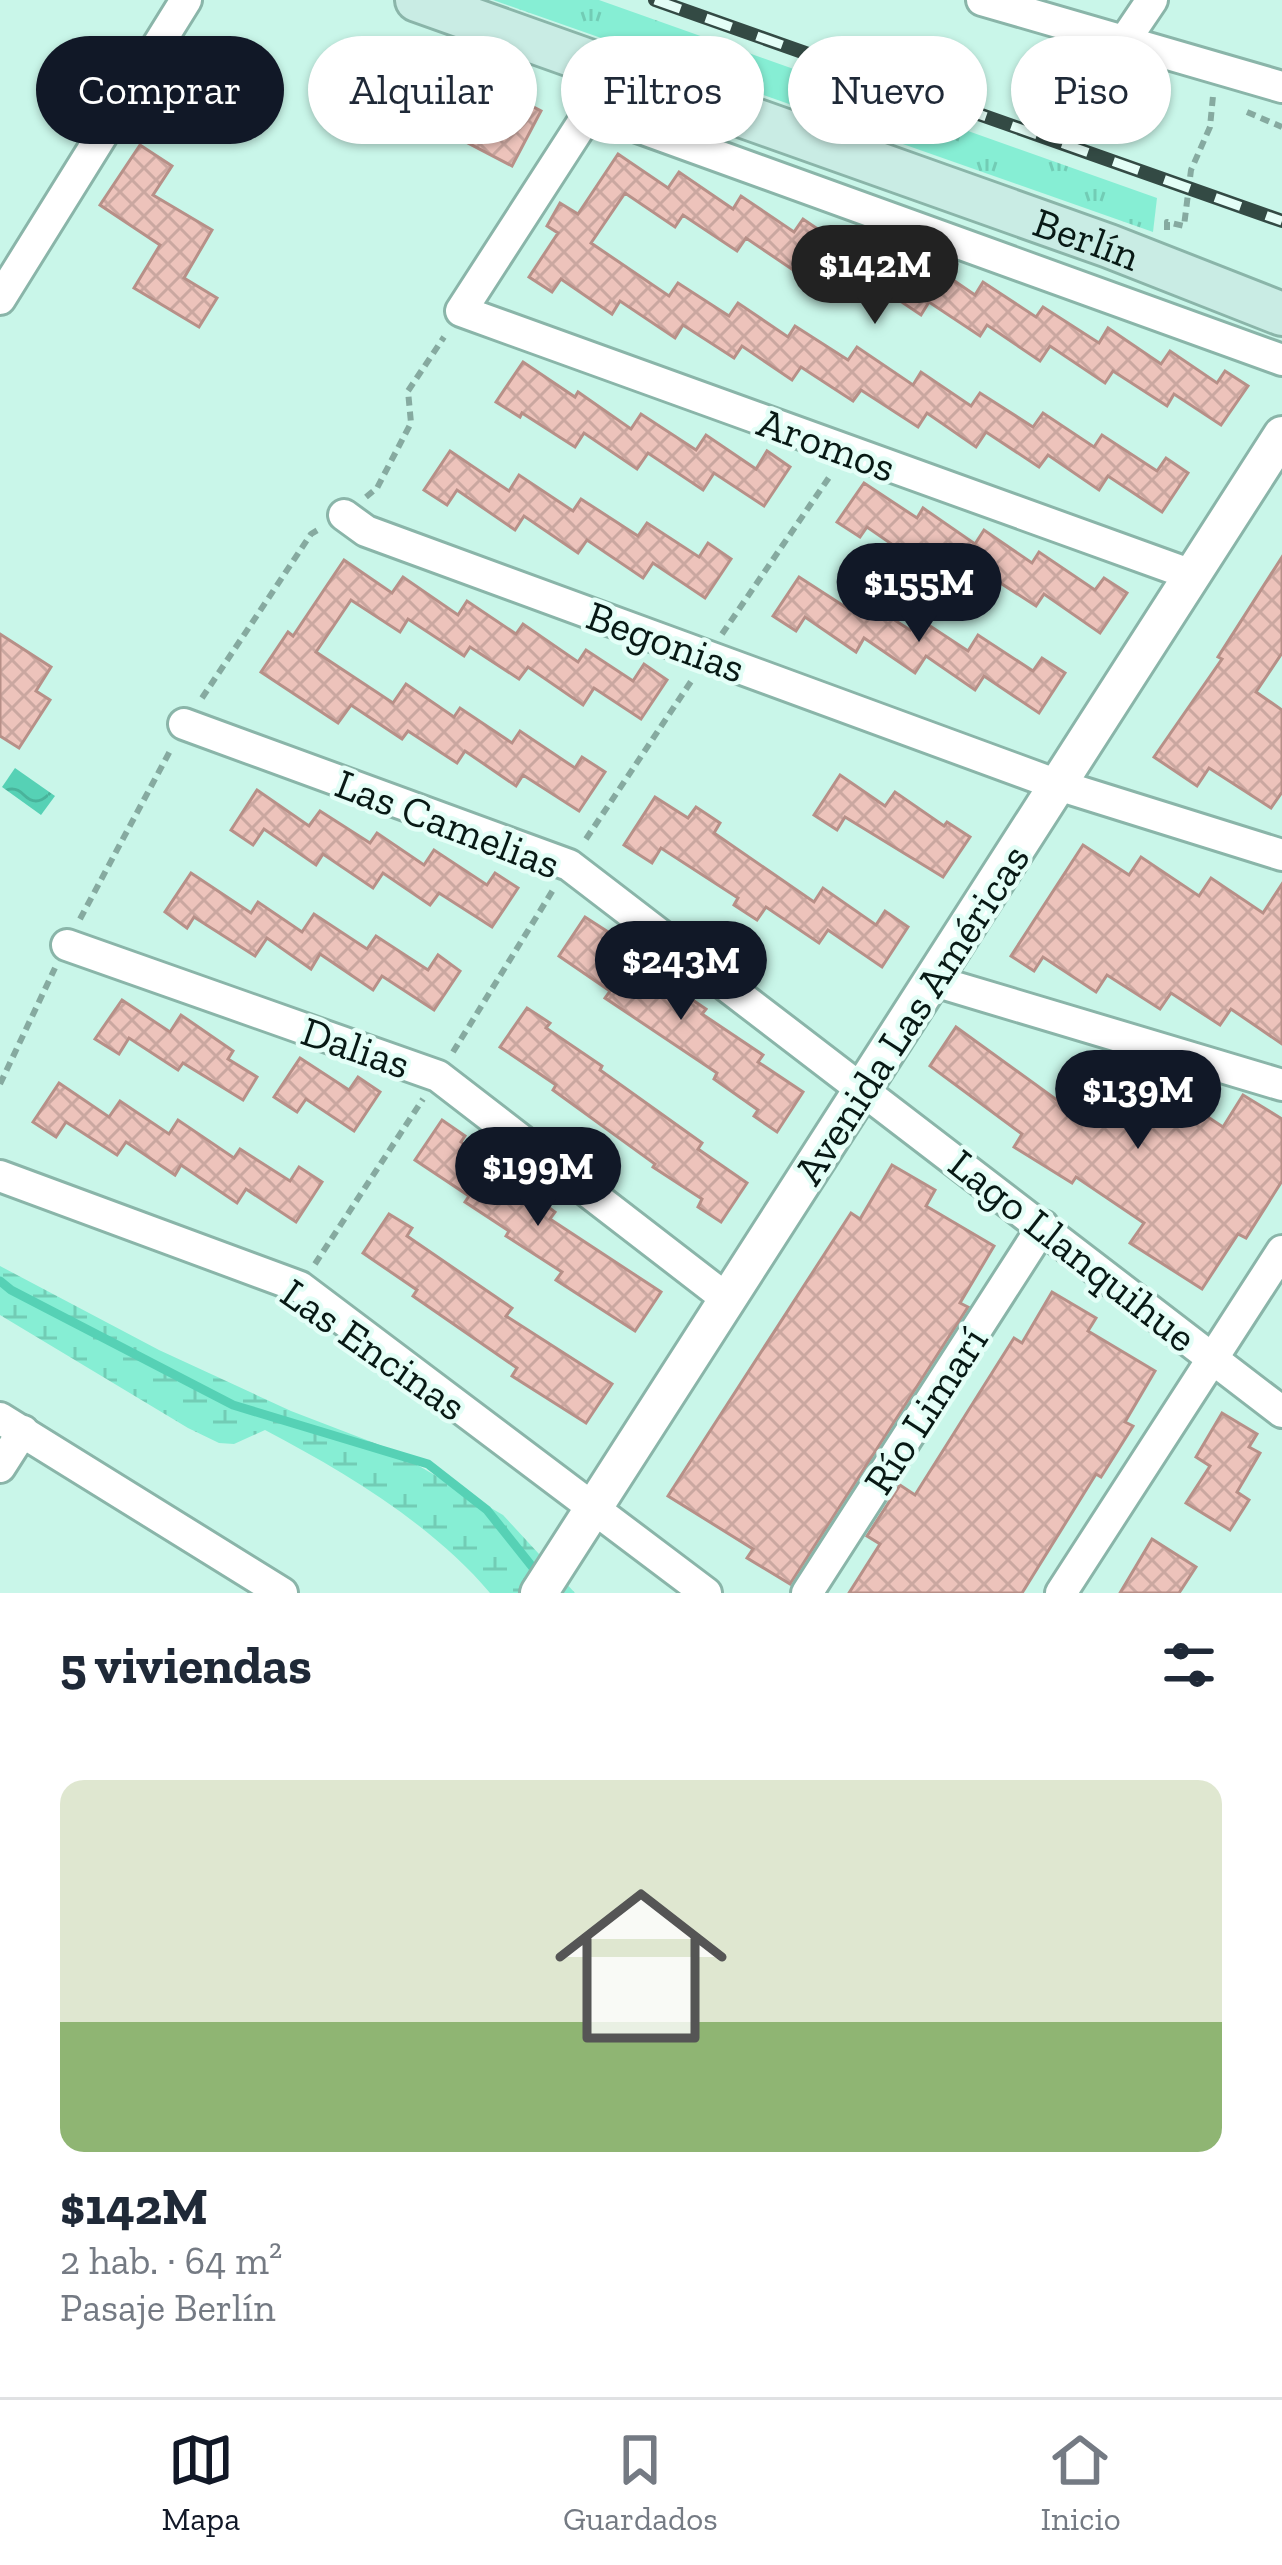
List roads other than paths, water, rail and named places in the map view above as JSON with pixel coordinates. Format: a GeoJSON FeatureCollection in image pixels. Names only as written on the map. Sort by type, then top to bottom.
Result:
{"type":"FeatureCollection","features":[{"type":"Feature","properties":{"kind":"main road","name":"Berlín"},"geometry":{"type":"LineString","coordinates":[[417,0],[1109,246],[1282,314]]}},
{"type":"Feature","properties":{"kind":"street"},"geometry":{"type":"LineString","coordinates":[[0,299],[186,0]]}},
{"type":"Feature","properties":{"kind":"street"},"geometry":{"type":"LineString","coordinates":[[982,0],[1100,36]]}},
{"type":"Feature","properties":{"kind":"street"},"geometry":{"type":"LineString","coordinates":[[1128,36],[1152,0]]}},
{"type":"Feature","properties":{"kind":"street"},"geometry":{"type":"LineString","coordinates":[[1171,56],[1282,87]]}},
{"type":"Feature","properties":{"kind":"street","name":"Aromos"},"geometry":{"type":"LineString","coordinates":[[1192,575],[461,311],[583,122],[623,122],[1282,360]]}},
{"type":"Feature","properties":{"kind":"street","name":"Avenida Las Américas"},"geometry":{"type":"LineString","coordinates":[[539,1593],[1282,434]]}},
{"type":"Feature","properties":{"kind":"street","name":"Begonias"},"geometry":{"type":"LineString","coordinates":[[344,515],[365,531],[1058,785],[1281,852]]}},
{"type":"Feature","properties":{"kind":"street","name":"Las Camelias"},"geometry":{"type":"LineString","coordinates":[[184,724],[569,865],[864,1089]]}},
{"type":"Feature","properties":{"kind":"street","name":"Dalias"},"geometry":{"type":"LineString","coordinates":[[67,945],[438,1076],[727,1299]]}},
{"type":"Feature","properties":{"kind":"street"},"geometry":{"type":"LineString","coordinates":[[931,980],[1282,1085]]}},
{"type":"Feature","properties":{"kind":"street","name":"Lago Llanquihue"},"geometry":{"type":"LineString","coordinates":[[864,1089],[1282,1412]]}},
{"type":"Feature","properties":{"kind":"street","name":"Las Encinas"},"geometry":{"type":"LineString","coordinates":[[0,1176],[300,1287],[585,1521],[706,1593]]}},
{"type":"Feature","properties":{"kind":"street","name":"Río Limarí"},"geometry":{"type":"LineString","coordinates":[[808,1593],[1042,1226]]}},
{"type":"Feature","properties":{"kind":"street"},"geometry":{"type":"LineString","coordinates":[[1061,1593],[1282,1251]]}},
{"type":"Feature","properties":{"kind":"street"},"geometry":{"type":"LineString","coordinates":[[0,1467],[12,1425],[282,1593]]}},
{"type":"Feature","properties":{"kind":"water"},"geometry":{"type":"Polygon","coordinates":[[[15,768],[55,796],[41,815],[2,787],[15,768]]]}},
{"type":"Feature","properties":{"kind":"waterway"},"geometry":{"type":"LineString","coordinates":[[0,1281],[233,1405],[428,1464],[487,1510],[538,1574]]}},
{"type":"Feature","properties":{"kind":"railway"},"geometry":{"type":"LineString","coordinates":[[655,0],[1282,221]]}}]}
